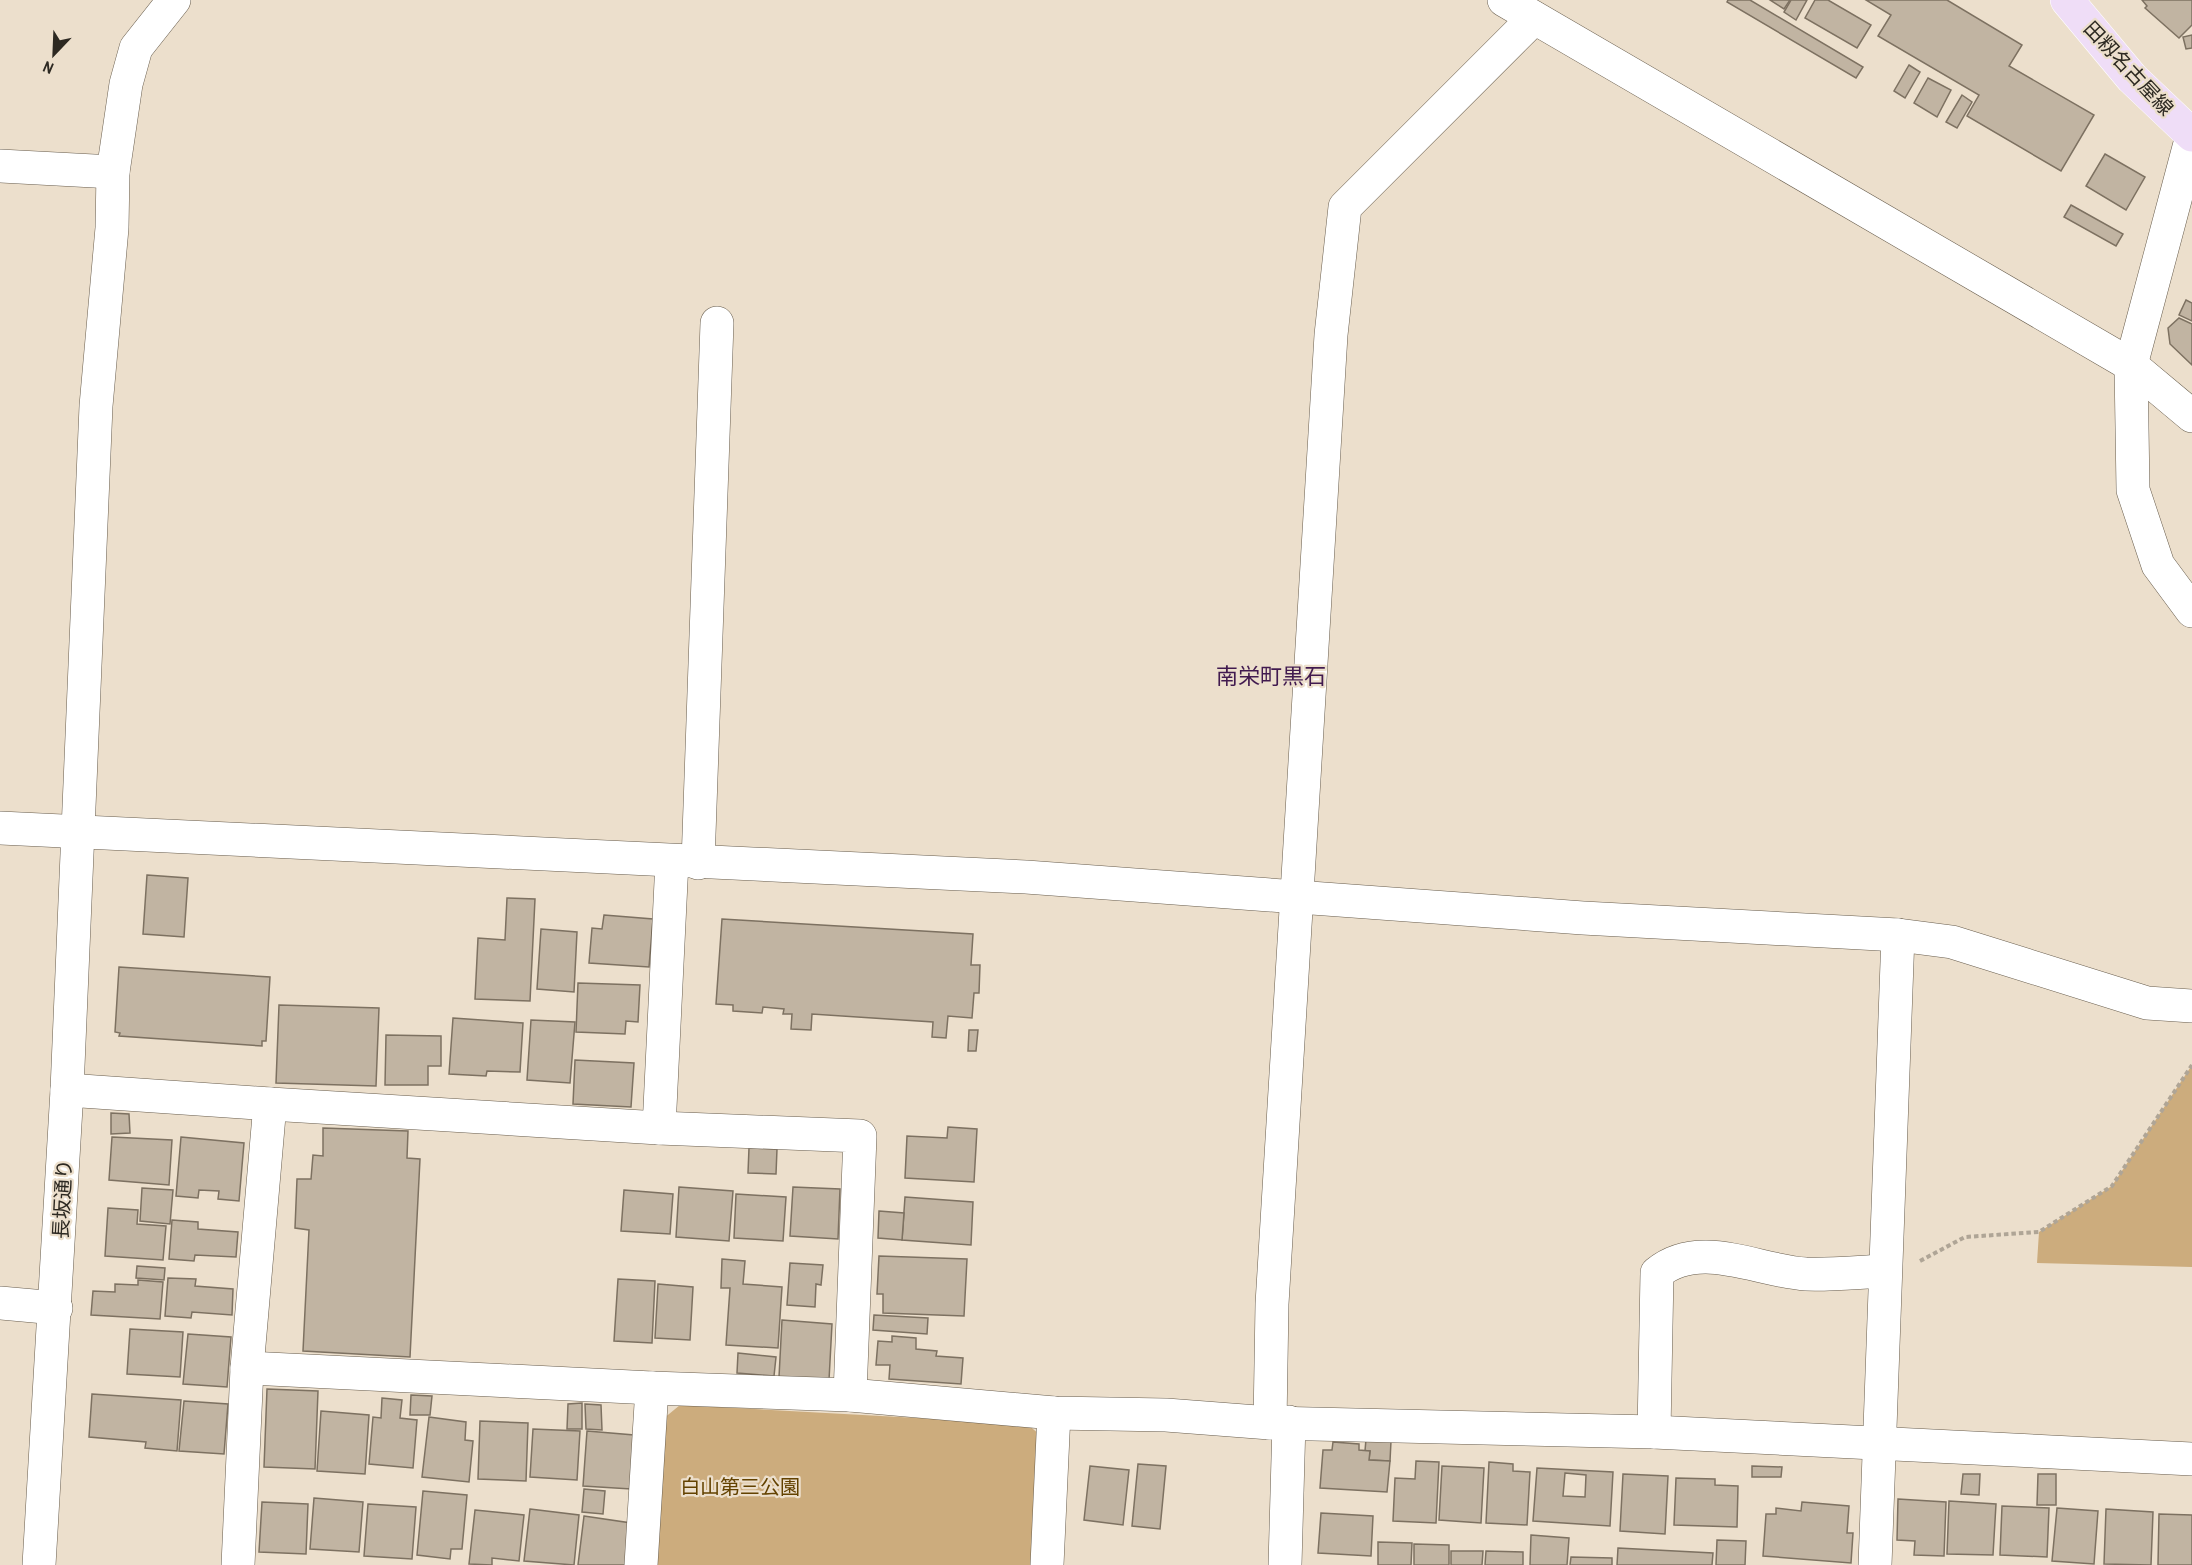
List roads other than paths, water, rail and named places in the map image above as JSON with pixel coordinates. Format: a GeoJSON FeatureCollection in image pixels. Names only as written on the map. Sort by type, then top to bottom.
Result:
{"type":"FeatureCollection","features":[{"type":"Feature","properties":{"kind":"main road","name":"田籾名古屋線"},"geometry":{"type":"LineString","coordinates":[[2067,0],[2132,78],[2192,135]]}},
{"type":"Feature","properties":{"kind":"street","name":"長坂通り"},"geometry":{"type":"LineString","coordinates":[[39,1565],[56,1308],[67,1090],[96,406],[112,228],[113,172],[126,84],[136,48],[174,0]]}},
{"type":"Feature","properties":{"kind":"street"},"geometry":{"type":"LineString","coordinates":[[1504,0],[2131,365],[2192,416]]}},
{"type":"Feature","properties":{"kind":"street"},"geometry":{"type":"LineString","coordinates":[[1285,1565],[1280,1422],[1272,1304],[1331,335],[1345,207],[1534,18]]}},
{"type":"Feature","properties":{"kind":"street"},"geometry":{"type":"LineString","coordinates":[[2192,135],[2131,365],[2133,490],[2158,565],[2192,611]]}},
{"type":"Feature","properties":{"kind":"street"},"geometry":{"type":"LineString","coordinates":[[0,166],[113,172]]}},
{"type":"Feature","properties":{"kind":"street"},"geometry":{"type":"LineString","coordinates":[[659,1128],[685,862],[717,323]]}},
{"type":"Feature","properties":{"kind":"street"},"geometry":{"type":"LineString","coordinates":[[0,828],[685,862],[1026,876],[1297,898],[1898,935],[1952,942],[2147,1003],[2192,1006]]}},
{"type":"Feature","properties":{"kind":"street"},"geometry":{"type":"LineString","coordinates":[[1875,1565],[1898,935]]}},
{"type":"Feature","properties":{"kind":"street"},"geometry":{"type":"LineString","coordinates":[[67,1090],[659,1128],[860,1136],[850,1395]]}},
{"type":"Feature","properties":{"kind":"street"},"geometry":{"type":"LineString","coordinates":[[238,1565],[247,1368],[270,1104]]}},
{"type":"Feature","properties":{"kind":"street"},"geometry":{"type":"LineString","coordinates":[[1654,1432],[1657,1273],[1671,1262],[1712,1256],[1806,1274],[1885,1270]]}},
{"type":"Feature","properties":{"kind":"street"},"geometry":{"type":"LineString","coordinates":[[0,1303],[56,1308]]}},
{"type":"Feature","properties":{"kind":"street"},"geometry":{"type":"LineString","coordinates":[[247,1368],[652,1388],[850,1395],[1054,1413],[1166,1415],[1280,1422],[1654,1432],[2192,1459]]}},
{"type":"Feature","properties":{"kind":"street"},"geometry":{"type":"LineString","coordinates":[[641,1565],[652,1388]]}},
{"type":"Feature","properties":{"kind":"street"},"geometry":{"type":"LineString","coordinates":[[1047,1565],[1054,1413]]}},
{"type":"Feature","properties":{"kind":"district","name":"南栄町黒石"},"geometry":{"type":"Point","coordinates":[1271,676]}},
{"type":"Feature","properties":{"kind":"park label","name":"白山第三公園"},"geometry":{"type":"Point","coordinates":[740,1486]}}]}
